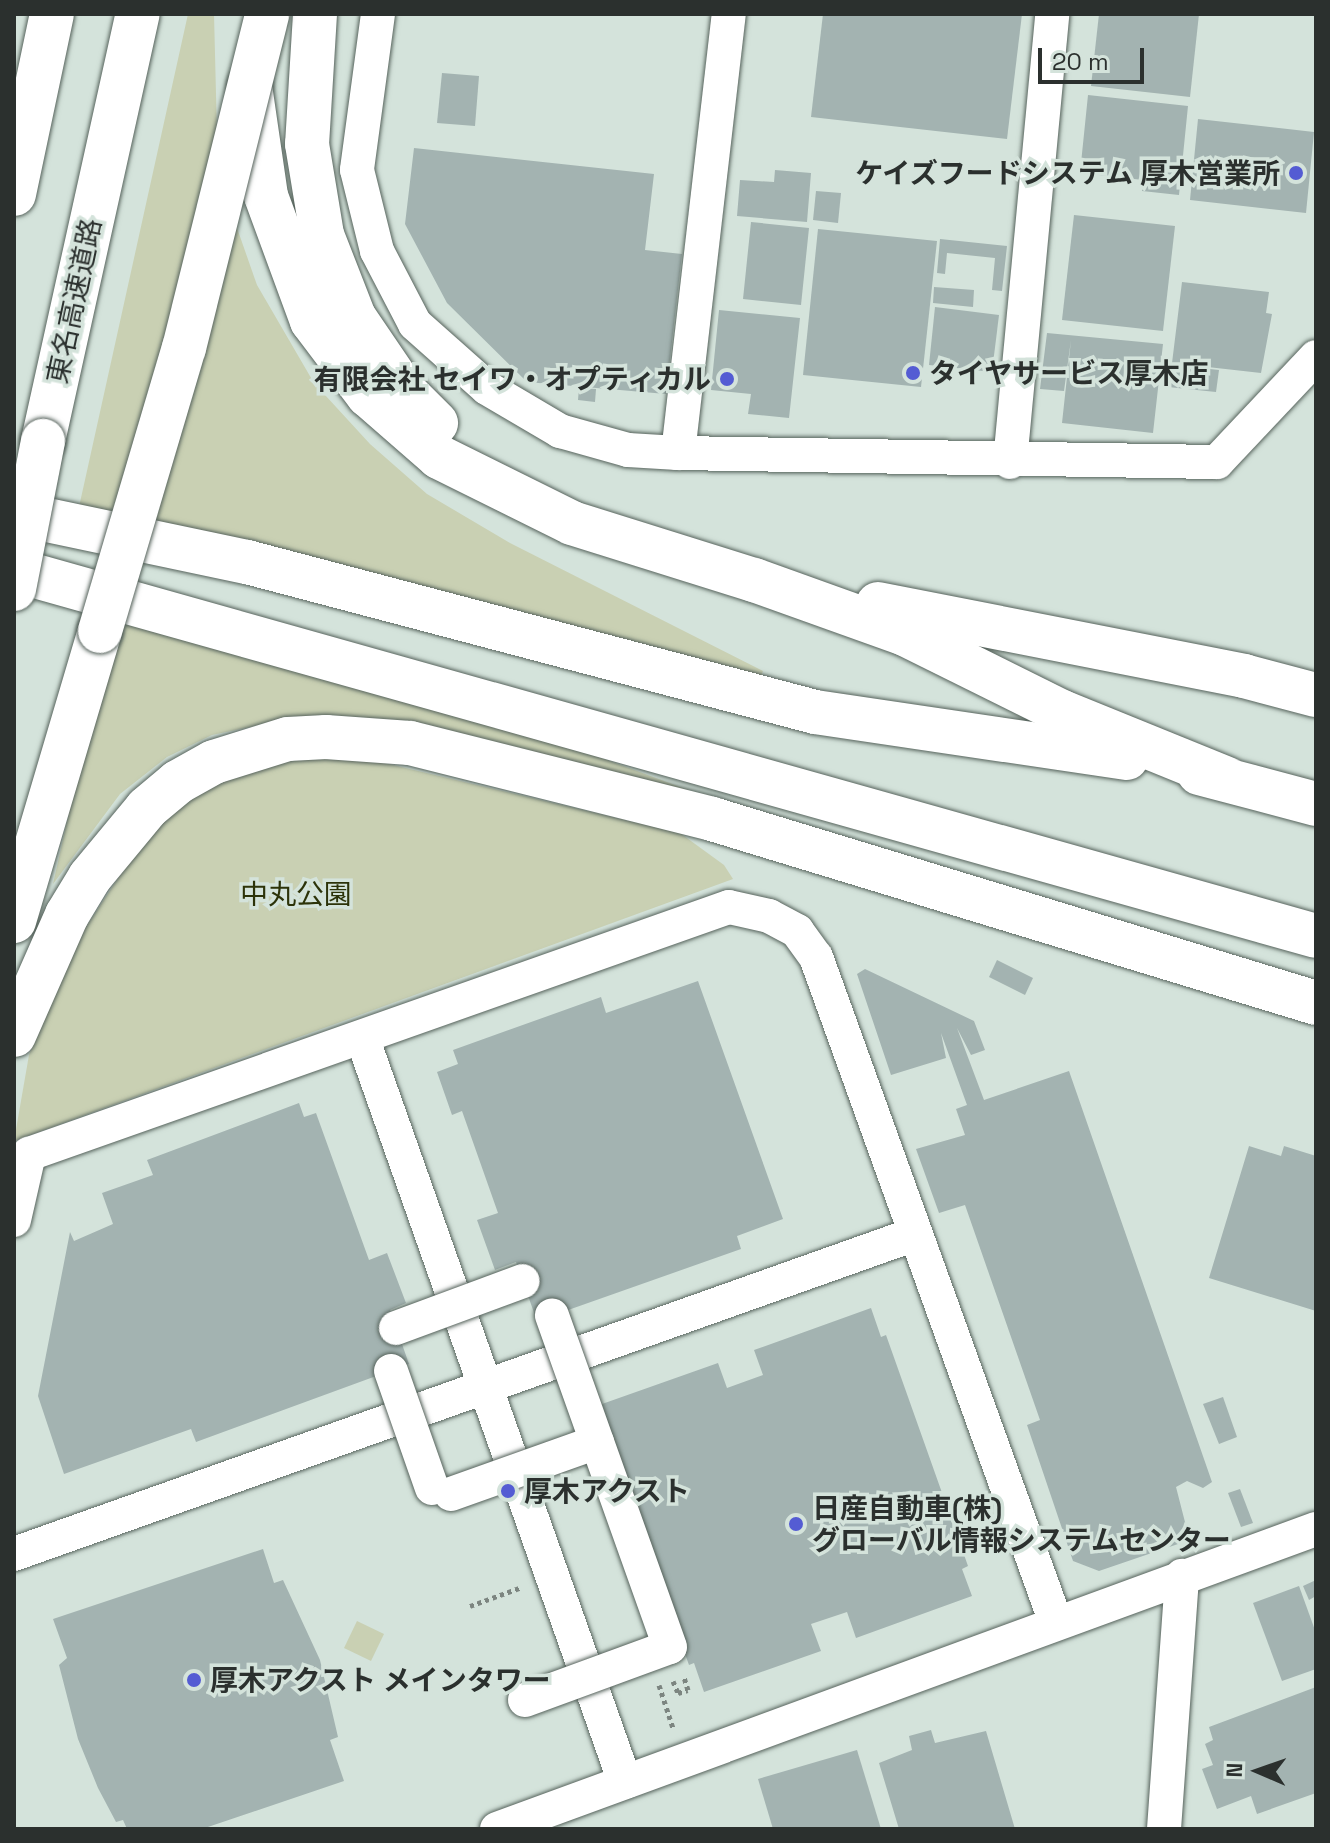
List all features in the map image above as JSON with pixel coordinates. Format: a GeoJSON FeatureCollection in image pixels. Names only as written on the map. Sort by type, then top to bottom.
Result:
{"type":"FeatureCollection","features":[{"type":"Feature","properties":{"kind":"highway"},"geometry":{"type":"LineString","coordinates":[[14,194],[52,14]]}},
{"type":"Feature","properties":{"kind":"highway","name":"東名高速道路"},"geometry":{"type":"LineString","coordinates":[[14,589],[43,441],[138,14]]}},
{"type":"Feature","properties":{"kind":"highway"},"geometry":{"type":"LineString","coordinates":[[247,14],[252,118],[266,196],[295,283],[338,361],[401,428],[439,457],[525,504],[905,634],[1062,712],[1227,779]]}},
{"type":"Feature","properties":{"kind":"highway"},"geometry":{"type":"LineString","coordinates":[[14,921],[184,348],[267,14]]}},
{"type":"Feature","properties":{"kind":"highway"},"geometry":{"type":"LineString","coordinates":[[315,14],[306,99],[312,190],[322,235],[354,317],[405,392],[478,458],[576,517],[641,545]]}},
{"type":"Feature","properties":{"kind":"highway"},"geometry":{"type":"LineString","coordinates":[[14,513],[247,562],[815,712],[1049,744],[1227,779],[1316,804]]}},
{"type":"Feature","properties":{"kind":"highway"},"geometry":{"type":"LineString","coordinates":[[14,570],[1316,936]]}},
{"type":"Feature","properties":{"kind":"highway"},"geometry":{"type":"LineString","coordinates":[[754,580],[1244,676],[1316,695]]}},
{"type":"Feature","properties":{"kind":"highway"},"geometry":{"type":"LineString","coordinates":[[14,1035],[67,915],[117,841],[178,782],[251,748],[326,737],[410,743],[712,819],[1316,1003]]}},
{"type":"Feature","properties":{"kind":"highway"},"geometry":{"type":"LineString","coordinates":[[712,819],[944,831]]}},
{"type":"Feature","properties":{"kind":"highway"},"geometry":{"type":"LineString","coordinates":[[1005,847],[1197,967]]}},
{"type":"Feature","properties":{"kind":"street"},"geometry":{"type":"LineString","coordinates":[[378,14],[357,170],[377,251],[415,324],[487,388],[560,431],[628,450],[678,453],[1010,462],[1217,462],[1316,357]]}},
{"type":"Feature","properties":{"kind":"street"},"geometry":{"type":"LineString","coordinates":[[678,453],[729,14]]}},
{"type":"Feature","properties":{"kind":"street"},"geometry":{"type":"LineString","coordinates":[[1010,462],[1052,14]]}},
{"type":"Feature","properties":{"kind":"street"},"geometry":{"type":"LineString","coordinates":[[14,1220],[29,1154],[729,907],[769,916],[797,931],[816,957],[1056,1623]]}},
{"type":"Feature","properties":{"kind":"street"},"geometry":{"type":"LineString","coordinates":[[362,1037],[625,1782]]}},
{"type":"Feature","properties":{"kind":"street"},"geometry":{"type":"LineString","coordinates":[[14,1554],[915,1234]]}},
{"type":"Feature","properties":{"kind":"street"},"geometry":{"type":"LineString","coordinates":[[396,1328],[523,1281]]}},
{"type":"Feature","properties":{"kind":"street"},"geometry":{"type":"LineString","coordinates":[[525,1700],[670,1647],[664,1612],[619,1484],[597,1442],[552,1315]]}},
{"type":"Feature","properties":{"kind":"street"},"geometry":{"type":"LineString","coordinates":[[391,1371],[441,1491],[597,1442]]}},
{"type":"Feature","properties":{"kind":"street"},"geometry":{"type":"LineString","coordinates":[[497,1829],[1316,1529]]}},
{"type":"Feature","properties":{"kind":"street"},"geometry":{"type":"LineString","coordinates":[[1164,1829],[1182,1576]]}},
{"type":"Feature","properties":{"kind":"path"},"geometry":{"type":"LineString","coordinates":[[470,1606],[531,1584]]}},
{"type":"Feature","properties":{"kind":"path"},"geometry":{"type":"LineString","coordinates":[[655,1675],[674,1732]]}},
{"type":"Feature","properties":{"kind":"green space"},"geometry":{"type":"Polygon","coordinates":[[[188,14],[214,14],[217,134],[237,228],[257,285],[314,383],[370,444],[427,494],[510,543],[763,671],[760,679],[79,507],[188,14]]]}},
{"type":"Feature","properties":{"kind":"green space"},"geometry":{"type":"Polygon","coordinates":[[[125,620],[599,757],[713,799],[264,724],[212,735],[167,757],[120,794],[53,884],[70,808],[125,620]]]}},
{"type":"Feature","properties":{"kind":"green space","name":"中丸公園"},"geometry":{"type":"Polygon","coordinates":[[[355,756],[680,833],[724,865],[733,879],[14,1141],[29,1055],[69,953],[132,857],[189,795],[264,759],[355,756]]]}},
{"type":"Feature","properties":{"kind":"green space"},"geometry":{"type":"Polygon","coordinates":[[[357,1621],[384,1634],[371,1661],[344,1648],[357,1621]]]}},
{"type":"Feature","properties":{"kind":"building"},"geometry":{"type":"Polygon","coordinates":[[[823,14],[1022,14],[1007,139],[811,117],[823,14]]]}},
{"type":"Feature","properties":{"kind":"building"},"geometry":{"type":"Polygon","coordinates":[[[1099,14],[1199,14],[1190,97],[1091,86],[1099,14]]]}},
{"type":"Feature","properties":{"kind":"building"},"geometry":{"type":"Polygon","coordinates":[[[442,73],[479,76],[475,126],[437,123],[442,73]]]}},
{"type":"Feature","properties":{"kind":"building"},"geometry":{"type":"Polygon","coordinates":[[[1088,95],[1188,106],[1179,195],[1142,191],[1143,180],[1080,173],[1088,95]]]}},
{"type":"Feature","properties":{"kind":"building"},"geometry":{"type":"Polygon","coordinates":[[[1198,119],[1314,132],[1306,213],[1190,200],[1198,119]]]}},
{"type":"Feature","properties":{"kind":"building"},"geometry":{"type":"Polygon","coordinates":[[[414,148],[654,174],[645,250],[682,254],[666,394],[527,382],[447,303],[405,224],[414,148]]]}},
{"type":"Feature","properties":{"kind":"building"},"geometry":{"type":"Polygon","coordinates":[[[775,170],[811,173],[807,222],[737,216],[740,180],[774,182],[775,170]]]}},
{"type":"Feature","properties":{"kind":"building"},"geometry":{"type":"Polygon","coordinates":[[[816,191],[841,193],[838,223],[813,220],[816,191]]]}},
{"type":"Feature","properties":{"kind":"building"},"geometry":{"type":"Polygon","coordinates":[[[1074,215],[1175,226],[1163,331],[1062,320],[1074,215]]]}},
{"type":"Feature","properties":{"kind":"building"},"geometry":{"type":"Polygon","coordinates":[[[751,222],[809,228],[801,305],[743,299],[751,222]]]}},
{"type":"Feature","properties":{"kind":"building"},"geometry":{"type":"Polygon","coordinates":[[[818,229],[937,241],[921,387],[803,375],[818,229]]]}},
{"type":"Feature","properties":{"kind":"building"},"geometry":{"type":"Polygon","coordinates":[[[940,239],[1007,246],[1002,291],[992,290],[995,258],[947,253],[945,274],[937,273],[940,239]]]}},
{"type":"Feature","properties":{"kind":"building"},"geometry":{"type":"Polygon","coordinates":[[[1182,282],[1269,292],[1266,313],[1272,314],[1261,373],[1172,363],[1182,282]]]}},
{"type":"Feature","properties":{"kind":"building"},"geometry":{"type":"Polygon","coordinates":[[[934,287],[974,290],[973,307],[933,303],[934,287]]]}},
{"type":"Feature","properties":{"kind":"building"},"geometry":{"type":"Polygon","coordinates":[[[935,307],[999,315],[992,372],[929,365],[935,307]]]}},
{"type":"Feature","properties":{"kind":"building"},"geometry":{"type":"Polygon","coordinates":[[[719,310],[800,318],[789,418],[748,414],[751,394],[711,390],[719,310]]]}},
{"type":"Feature","properties":{"kind":"building"},"geometry":{"type":"Polygon","coordinates":[[[1047,333],[1163,344],[1153,433],[1062,423],[1071,340],[1064,391],[1040,389],[1047,333]]]}},
{"type":"Feature","properties":{"kind":"building"},"geometry":{"type":"Polygon","coordinates":[[[1171,365],[1219,370],[1216,392],[1168,387],[1171,365]]]}},
{"type":"Feature","properties":{"kind":"building"},"geometry":{"type":"Polygon","coordinates":[[[579,388],[596,389],[595,402],[578,400],[579,388]]]}},
{"type":"Feature","properties":{"kind":"building"},"geometry":{"type":"Polygon","coordinates":[[[997,960],[1033,978],[1025,995],[989,977],[997,960]]]}},
{"type":"Feature","properties":{"kind":"building"},"geometry":{"type":"Polygon","coordinates":[[[865,969],[974,1021],[985,1050],[971,1055],[957,1028],[984,1100],[1069,1071],[1212,1482],[1203,1488],[1187,1481],[1176,1487],[1186,1526],[1178,1544],[1099,1571],[1073,1561],[1027,1425],[1040,1420],[965,1205],[939,1213],[916,1149],[965,1135],[956,1109],[967,1105],[941,1033],[946,1058],[891,1075],[857,974],[865,969]]]}},
{"type":"Feature","properties":{"kind":"building"},"geometry":{"type":"Polygon","coordinates":[[[698,981],[783,1219],[737,1236],[741,1249],[537,1321],[516,1262],[495,1270],[477,1220],[498,1213],[462,1111],[452,1115],[437,1072],[458,1064],[453,1050],[601,997],[606,1013],[698,981]]]}},
{"type":"Feature","properties":{"kind":"building"},"geometry":{"type":"Polygon","coordinates":[[[299,1103],[304,1117],[316,1113],[369,1260],[387,1253],[406,1303],[390,1310],[409,1364],[196,1442],[191,1429],[64,1474],[38,1396],[70,1232],[74,1241],[113,1224],[102,1193],[153,1175],[147,1160],[299,1103]]]}},
{"type":"Feature","properties":{"kind":"building"},"geometry":{"type":"Polygon","coordinates":[[[1249,1146],[1281,1156],[1284,1146],[1316,1156],[1316,1311],[1209,1278],[1249,1146]]]}},
{"type":"Feature","properties":{"kind":"building","name":"日産自動車(株) グローバル情報システムセンター"},"geometry":{"type":"Polygon","coordinates":[[[871,1308],[881,1337],[886,1335],[968,1566],[962,1569],[972,1596],[856,1638],[847,1612],[811,1624],[821,1651],[704,1692],[694,1663],[689,1665],[607,1434],[611,1432],[602,1404],[718,1363],[727,1388],[763,1375],[754,1350],[871,1308]]]}},
{"type":"Feature","properties":{"kind":"building"},"geometry":{"type":"Polygon","coordinates":[[[1223,1397],[1237,1437],[1219,1444],[1203,1404],[1223,1397]]]}},
{"type":"Feature","properties":{"kind":"building"},"geometry":{"type":"Polygon","coordinates":[[[1240,1489],[1253,1523],[1241,1527],[1228,1493],[1240,1489]]]}},
{"type":"Feature","properties":{"kind":"building","name":"厚木アクスト メインタワー"},"geometry":{"type":"Polygon","coordinates":[[[263,1549],[274,1583],[283,1580],[320,1660],[338,1737],[330,1740],[344,1781],[202,1829],[127,1829],[123,1820],[116,1822],[78,1739],[59,1665],[67,1658],[53,1619],[263,1549]]]}},
{"type":"Feature","properties":{"kind":"building"},"geometry":{"type":"Polygon","coordinates":[[[1316,1580],[1316,1596],[1309,1600],[1303,1586],[1316,1580]]]}},
{"type":"Feature","properties":{"kind":"building"},"geometry":{"type":"Polygon","coordinates":[[[1299,1586],[1316,1633],[1316,1669],[1282,1681],[1253,1603],[1299,1586]]]}},
{"type":"Feature","properties":{"kind":"building"},"geometry":{"type":"Polygon","coordinates":[[[1316,1687],[1316,1793],[1257,1814],[1251,1796],[1217,1809],[1202,1769],[1213,1765],[1205,1744],[1213,1740],[1209,1727],[1316,1687]]]}},
{"type":"Feature","properties":{"kind":"building"},"geometry":{"type":"Polygon","coordinates":[[[931,1730],[935,1743],[986,1731],[1015,1829],[899,1829],[879,1763],[912,1750],[909,1736],[931,1730]]]}},
{"type":"Feature","properties":{"kind":"building"},"geometry":{"type":"Polygon","coordinates":[[[857,1750],[881,1829],[773,1829],[758,1779],[857,1750]]]}},
{"type":"Feature","properties":{"kind":"place","name":"ケイズフードシステム 厚木営業所"},"geometry":{"type":"Point","coordinates":[1296,173]}},
{"type":"Feature","properties":{"kind":"place","name":"タイヤサービス厚木店"},"geometry":{"type":"Point","coordinates":[913,373]}},
{"type":"Feature","properties":{"kind":"place","name":"有限会社 セイワ・オプティカル"},"geometry":{"type":"Point","coordinates":[727,379]}},
{"type":"Feature","properties":{"kind":"place","name":"厚木アクスト"},"geometry":{"type":"Point","coordinates":[508,1491]}},
{"type":"Feature","properties":{"kind":"place","name":"日産自動車(株) グローバル情報システムセンター"},"geometry":{"type":"Point","coordinates":[796,1524]}},
{"type":"Feature","properties":{"kind":"place","name":"厚木アクスト メインタワー"},"geometry":{"type":"Point","coordinates":[194,1680]}}]}
